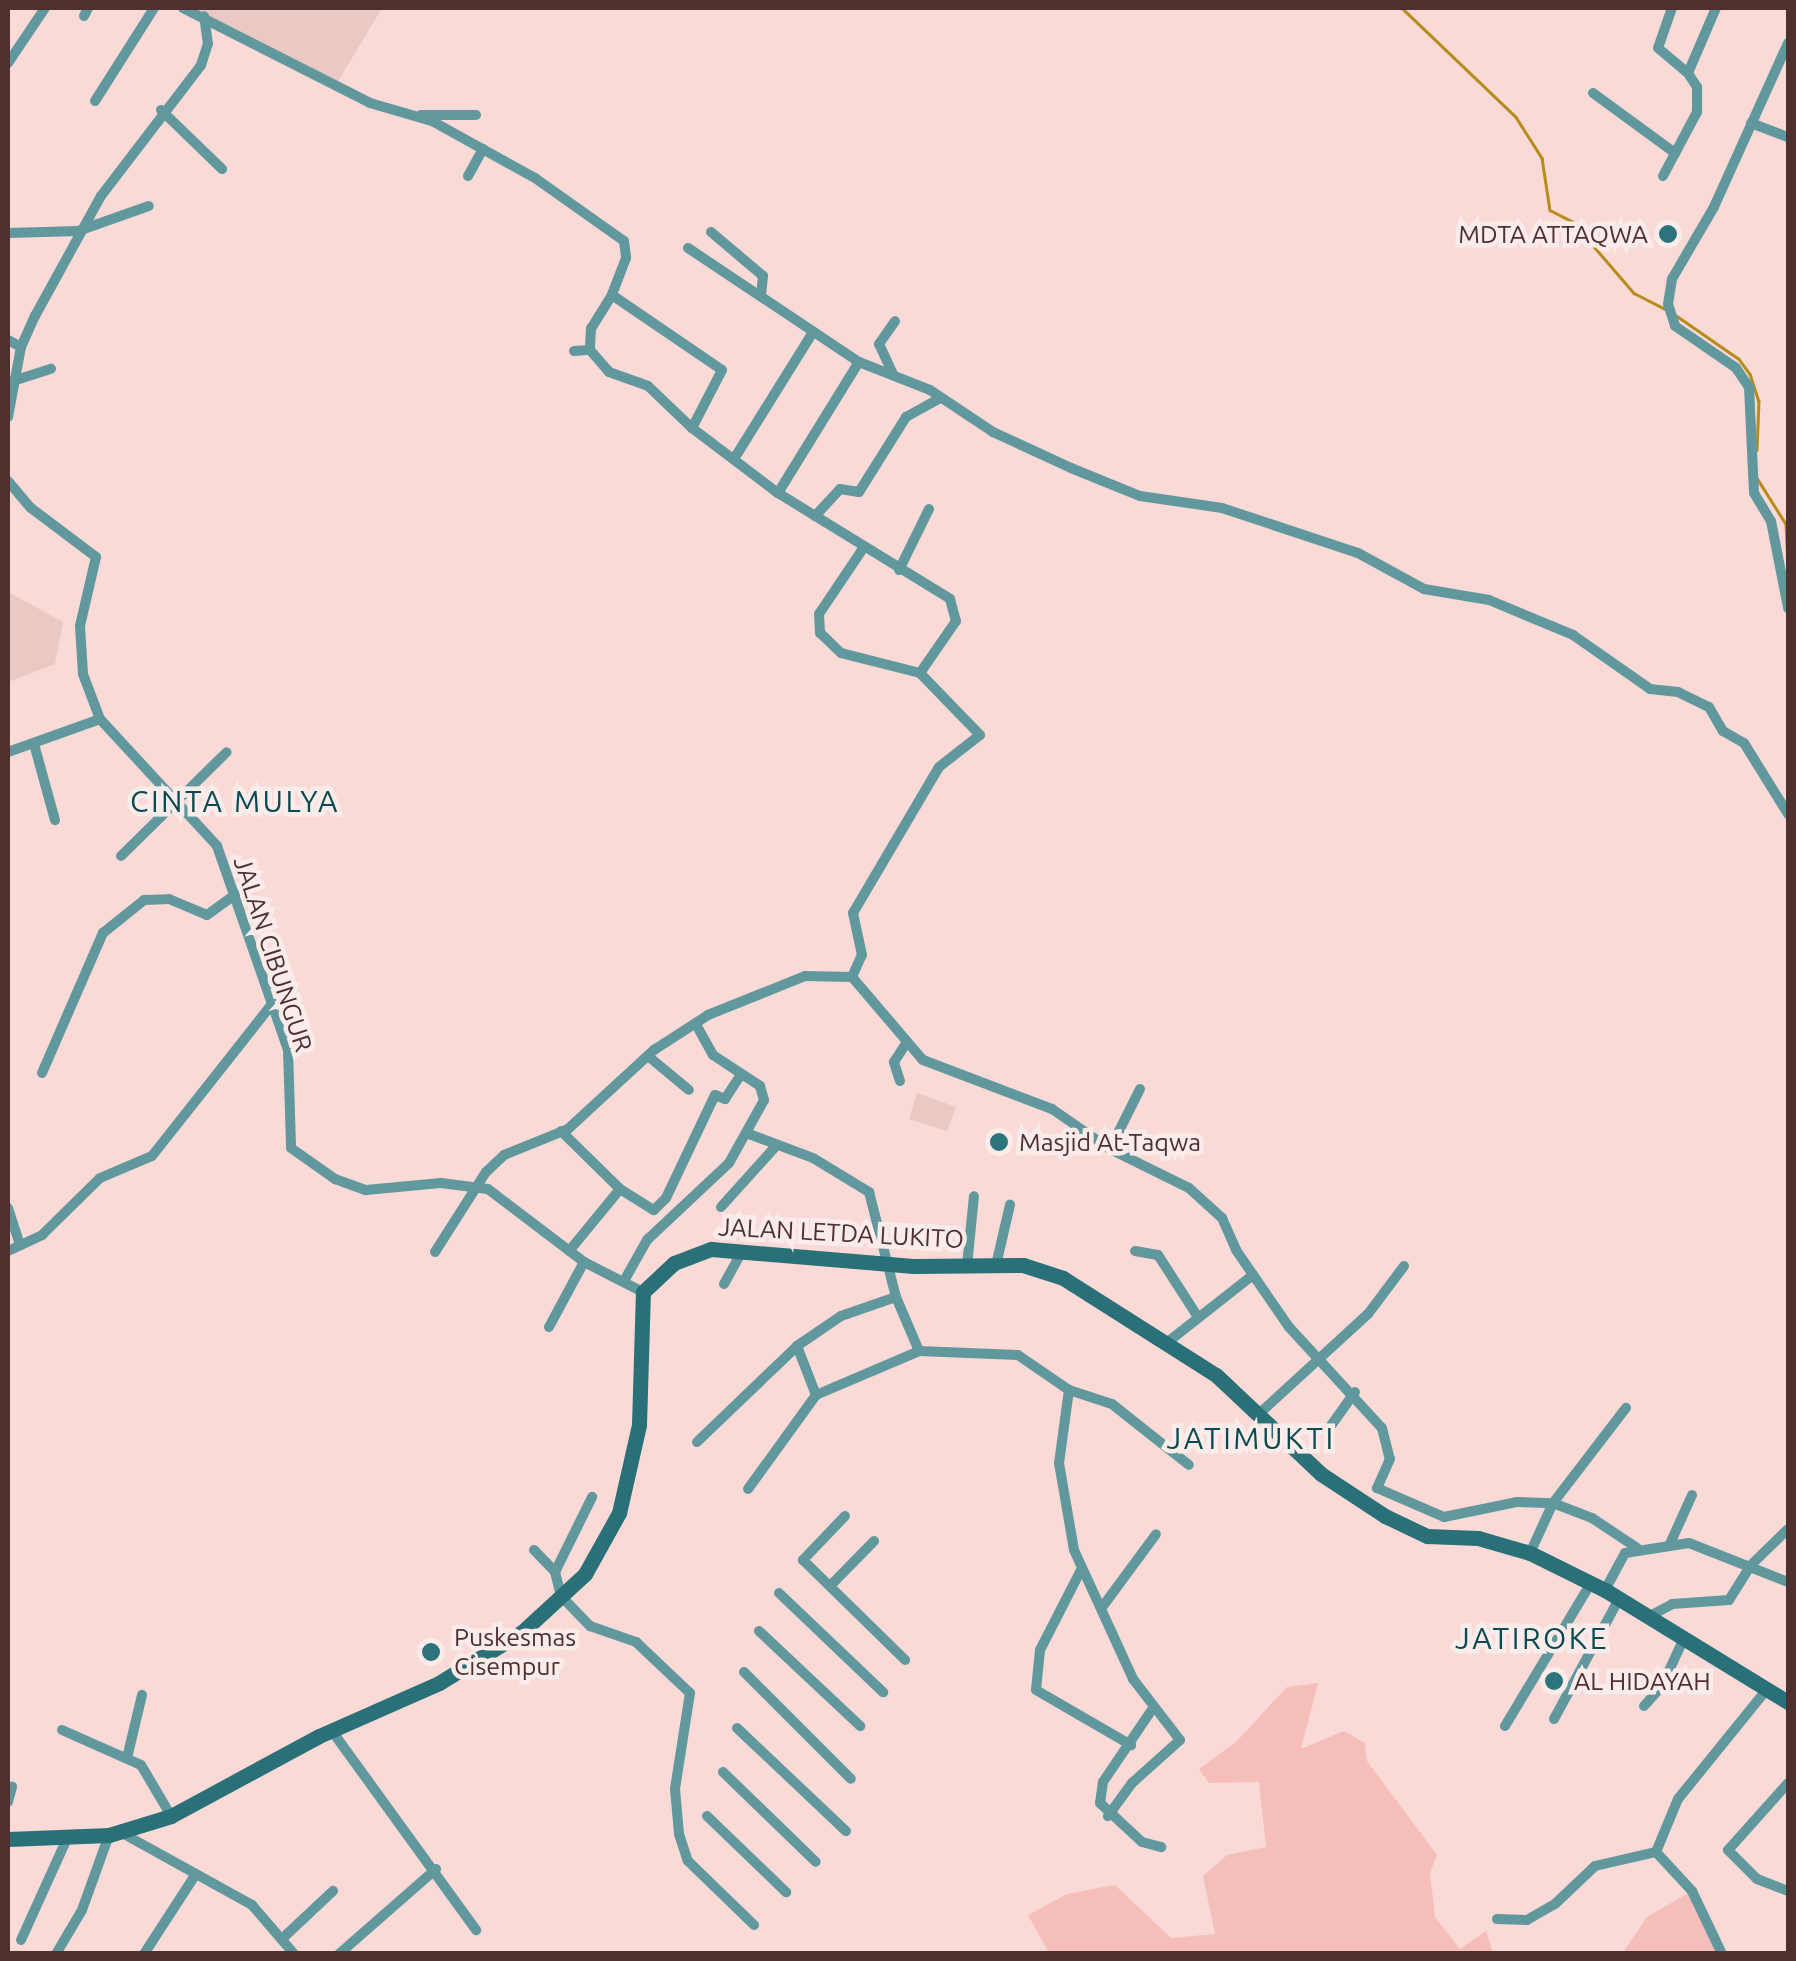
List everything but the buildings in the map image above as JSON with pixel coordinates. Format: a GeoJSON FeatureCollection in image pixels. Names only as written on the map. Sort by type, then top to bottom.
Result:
{"type":"FeatureCollection","features":[{"type":"Feature","properties":{"kind":"street"},"geometry":{"type":"LineString","coordinates":[[8,64],[45,8]]}},
{"type":"Feature","properties":{"kind":"street"},"geometry":{"type":"LineString","coordinates":[[95,101],[154,8]]}},
{"type":"Feature","properties":{"kind":"street"},"geometry":{"type":"LineString","coordinates":[[184,8],[370,102],[420,115],[484,148],[624,241],[626,258],[612,295],[592,328],[590,350],[609,372],[648,386],[692,428],[778,494],[899,570],[939,587],[955,612],[950,632],[920,674]]}},
{"type":"Feature","properties":{"kind":"street"},"geometry":{"type":"LineString","coordinates":[[1663,176],[1700,101],[1688,73],[1658,48],[1672,8]]}},
{"type":"Feature","properties":{"kind":"street"},"geometry":{"type":"LineString","coordinates":[[1688,73],[1716,8]]}},
{"type":"Feature","properties":{"kind":"street"},"geometry":{"type":"LineString","coordinates":[[8,417],[21,347],[78,231],[161,110],[206,54],[204,16]]}},
{"type":"Feature","properties":{"kind":"street"},"geometry":{"type":"LineString","coordinates":[[1788,44],[1714,207],[1672,279],[1668,310],[1736,368],[1749,386],[1754,493],[1771,520],[1788,608]]}},
{"type":"Feature","properties":{"kind":"street"},"geometry":{"type":"LineString","coordinates":[[1593,92],[1674,153]]}},
{"type":"Feature","properties":{"kind":"street"},"geometry":{"type":"LineString","coordinates":[[161,110],[222,168]]}},
{"type":"Feature","properties":{"kind":"street"},"geometry":{"type":"LineString","coordinates":[[420,115],[476,115]]}},
{"type":"Feature","properties":{"kind":"street"},"geometry":{"type":"LineString","coordinates":[[1751,122],[1788,137]]}},
{"type":"Feature","properties":{"kind":"street"},"geometry":{"type":"LineString","coordinates":[[468,176],[484,148]]}},
{"type":"Feature","properties":{"kind":"street"},"geometry":{"type":"LineString","coordinates":[[8,233],[78,231],[149,206]]}},
{"type":"Feature","properties":{"kind":"street"},"geometry":{"type":"LineString","coordinates":[[711,232],[763,276],[761,294]]}},
{"type":"Feature","properties":{"kind":"street"},"geometry":{"type":"LineString","coordinates":[[688,248],[859,362],[893,374],[993,432],[1117,488],[1176,506],[1222,508],[1358,553],[1424,588],[1488,600],[1573,634],[1650,689],[1703,702],[1723,730],[1744,743],[1788,814]]}},
{"type":"Feature","properties":{"kind":"street"},"geometry":{"type":"LineString","coordinates":[[612,295],[719,366],[722,376],[692,428]]}},
{"type":"Feature","properties":{"kind":"street"},"geometry":{"type":"LineString","coordinates":[[893,374],[878,344],[895,321]]}},
{"type":"Feature","properties":{"kind":"street"},"geometry":{"type":"LineString","coordinates":[[734,459],[813,332]]}},
{"type":"Feature","properties":{"kind":"street"},"geometry":{"type":"LineString","coordinates":[[8,340],[21,347]]}},
{"type":"Feature","properties":{"kind":"street"},"geometry":{"type":"LineString","coordinates":[[574,352],[590,350]]}},
{"type":"Feature","properties":{"kind":"street"},"geometry":{"type":"LineString","coordinates":[[778,494],[859,362]]}},
{"type":"Feature","properties":{"kind":"street"},"geometry":{"type":"LineString","coordinates":[[12,381],[51,368]]}},
{"type":"Feature","properties":{"kind":"street"},"geometry":{"type":"LineString","coordinates":[[816,516],[840,490],[859,492],[906,416],[940,398]]}},
{"type":"Feature","properties":{"kind":"street"},"geometry":{"type":"LineString","coordinates":[[8,480],[40,516],[96,557],[79,648],[100,719],[8,752]]}},
{"type":"Feature","properties":{"kind":"street"},"geometry":{"type":"LineString","coordinates":[[899,570],[929,510]]}},
{"type":"Feature","properties":{"kind":"street"},"geometry":{"type":"LineString","coordinates":[[852,978],[862,955],[853,913],[938,768],[980,735],[920,674],[840,653],[820,633],[820,614],[864,547]]}},
{"type":"Feature","properties":{"kind":"street","name":"JALAN CIBUNGUR"},"geometry":{"type":"LineString","coordinates":[[100,719],[217,846],[288,1050],[286,1131],[298,1156],[366,1190],[474,1184]]}},
{"type":"Feature","properties":{"kind":"street"},"geometry":{"type":"LineString","coordinates":[[34,744],[56,820]]}},
{"type":"Feature","properties":{"kind":"street"},"geometry":{"type":"LineString","coordinates":[[121,856],[179,806],[227,752]]}},
{"type":"Feature","properties":{"kind":"street"},"geometry":{"type":"LineString","coordinates":[[42,1072],[103,933],[144,900],[169,899],[207,915],[236,894]]}},
{"type":"Feature","properties":{"kind":"street"},"geometry":{"type":"LineString","coordinates":[[435,1252],[474,1184],[504,1155],[561,1130],[648,1056],[696,1024],[804,976],[852,978],[904,1045],[942,1069],[993,1082],[1073,1121],[1110,1150],[1189,1188],[1222,1218],[1253,1274],[1382,1428],[1390,1458],[1369,1505]]}},
{"type":"Feature","properties":{"kind":"street"},"geometry":{"type":"LineString","coordinates":[[8,1250],[18,1241],[42,1235],[100,1178],[152,1156],[273,1004]]}},
{"type":"Feature","properties":{"kind":"street"},"geometry":{"type":"LineString","coordinates":[[624,1281],[647,1240],[728,1164],[749,1134],[764,1100],[760,1086],[713,1055],[696,1024]]}},
{"type":"Feature","properties":{"kind":"street"},"geometry":{"type":"LineString","coordinates":[[900,1081],[894,1062],[904,1045]]}},
{"type":"Feature","properties":{"kind":"street"},"geometry":{"type":"LineString","coordinates":[[648,1056],[689,1090]]}},
{"type":"Feature","properties":{"kind":"street"},"geometry":{"type":"LineString","coordinates":[[561,1130],[620,1189],[654,1210],[666,1198],[715,1095],[725,1099],[740,1076]]}},
{"type":"Feature","properties":{"kind":"street"},"geometry":{"type":"LineString","coordinates":[[984,1095],[993,1082]]}},
{"type":"Feature","properties":{"kind":"street"},"geometry":{"type":"LineString","coordinates":[[1110,1150],[1140,1090]]}},
{"type":"Feature","properties":{"kind":"street"},"geometry":{"type":"LineString","coordinates":[[749,1134],[813,1158],[869,1192],[896,1297],[919,1351]]}},
{"type":"Feature","properties":{"kind":"street"},"geometry":{"type":"LineString","coordinates":[[721,1207],[776,1146]]}},
{"type":"Feature","properties":{"kind":"street"},"geometry":{"type":"LineString","coordinates":[[8,1839],[66,1842],[116,1834],[171,1816],[332,1731],[439,1683],[522,1632],[604,1548],[619,1514],[638,1425],[643,1292],[584,1262],[502,1197],[474,1184]]}},
{"type":"Feature","properties":{"kind":"street"},"geometry":{"type":"LineString","coordinates":[[569,1251],[620,1189]]}},
{"type":"Feature","properties":{"kind":"street"},"geometry":{"type":"LineString","coordinates":[[968,1266],[974,1196]]}},
{"type":"Feature","properties":{"kind":"street"},"geometry":{"type":"LineString","coordinates":[[996,1265],[1010,1205]]}},
{"type":"Feature","properties":{"kind":"street"},"geometry":{"type":"LineString","coordinates":[[8,1208],[18,1241]]}},
{"type":"Feature","properties":{"kind":"street"},"geometry":{"type":"LineString","coordinates":[[724,1284],[743,1250]]}},
{"type":"Feature","properties":{"kind":"street","name":"JALAN LETDA LUKITO"},"geometry":{"type":"LineString","coordinates":[[643,1292],[690,1254],[743,1250],[888,1264],[996,1265],[1063,1278],[1169,1341],[1261,1412],[1321,1474],[1369,1505],[1417,1532],[1478,1538],[1530,1553],[1605,1590],[1788,1702]]}},
{"type":"Feature","properties":{"kind":"street"},"geometry":{"type":"LineString","coordinates":[[1135,1250],[1158,1255],[1196,1314]]}},
{"type":"Feature","properties":{"kind":"street"},"geometry":{"type":"LineString","coordinates":[[549,1328],[584,1262]]}},
{"type":"Feature","properties":{"kind":"street"},"geometry":{"type":"LineString","coordinates":[[1261,1412],[1317,1355],[1368,1314],[1404,1266]]}},
{"type":"Feature","properties":{"kind":"street"},"geometry":{"type":"LineString","coordinates":[[1169,1341],[1196,1314],[1253,1274]]}},
{"type":"Feature","properties":{"kind":"street"},"geometry":{"type":"LineString","coordinates":[[698,1442],[797,1346],[840,1316],[896,1297]]}},
{"type":"Feature","properties":{"kind":"street"},"geometry":{"type":"LineString","coordinates":[[797,1346],[816,1396]]}},
{"type":"Feature","properties":{"kind":"street"},"geometry":{"type":"LineString","coordinates":[[748,1488],[816,1396],[919,1351],[1018,1354],[1068,1390],[1112,1404],[1189,1465]]}},
{"type":"Feature","properties":{"kind":"street"},"geometry":{"type":"LineString","coordinates":[[1068,1390],[1058,1463],[1082,1568],[1151,1711],[1180,1740],[1132,1783],[1108,1816]]}},
{"type":"Feature","properties":{"kind":"street"},"geometry":{"type":"LineString","coordinates":[[1330,1427],[1355,1392]]}},
{"type":"Feature","properties":{"kind":"street"},"geometry":{"type":"LineString","coordinates":[[1530,1553],[1553,1503],[1626,1408]]}},
{"type":"Feature","properties":{"kind":"street"},"geometry":{"type":"LineString","coordinates":[[1377,1488],[1444,1517],[1517,1502],[1553,1503],[1592,1518],[1637,1548]]}},
{"type":"Feature","properties":{"kind":"street"},"geometry":{"type":"LineString","coordinates":[[1669,1546],[1692,1496]]}},
{"type":"Feature","properties":{"kind":"street"},"geometry":{"type":"LineString","coordinates":[[555,1572],[592,1497]]}},
{"type":"Feature","properties":{"kind":"street"},"geometry":{"type":"LineString","coordinates":[[845,1516],[803,1560],[905,1660]]}},
{"type":"Feature","properties":{"kind":"street"},"geometry":{"type":"LineString","coordinates":[[1646,1618],[1672,1604],[1729,1600],[1751,1565],[1788,1529]]}},
{"type":"Feature","properties":{"kind":"street"},"geometry":{"type":"LineString","coordinates":[[1103,1606],[1156,1534]]}},
{"type":"Feature","properties":{"kind":"street"},"geometry":{"type":"LineString","coordinates":[[830,1586],[874,1540]]}},
{"type":"Feature","properties":{"kind":"street"},"geometry":{"type":"LineString","coordinates":[[1505,1726],[1605,1590],[1626,1553],[1637,1548],[1707,1547],[1788,1582]]}},
{"type":"Feature","properties":{"kind":"street"},"geometry":{"type":"LineString","coordinates":[[534,1550],[555,1572],[561,1596],[590,1626],[636,1642],[690,1693],[675,1789],[679,1834],[688,1860],[754,1925]]}},
{"type":"Feature","properties":{"kind":"street"},"geometry":{"type":"LineString","coordinates":[[1082,1568],[1040,1650],[1036,1690],[1131,1744]]}},
{"type":"Feature","properties":{"kind":"street"},"geometry":{"type":"LineString","coordinates":[[1554,1719],[1605,1590]]}},
{"type":"Feature","properties":{"kind":"street"},"geometry":{"type":"LineString","coordinates":[[779,1593],[883,1692]]}},
{"type":"Feature","properties":{"kind":"street"},"geometry":{"type":"LineString","coordinates":[[759,1631],[860,1726]]}},
{"type":"Feature","properties":{"kind":"street"},"geometry":{"type":"LineString","coordinates":[[1644,1706],[1662,1686],[1684,1638]]}},
{"type":"Feature","properties":{"kind":"street"},"geometry":{"type":"LineString","coordinates":[[744,1672],[816,1739],[851,1779],[771,1705],[759,1688]]}},
{"type":"Feature","properties":{"kind":"street"},"geometry":{"type":"LineString","coordinates":[[1656,1852],[1678,1799],[1768,1688]]}},
{"type":"Feature","properties":{"kind":"street"},"geometry":{"type":"LineString","coordinates":[[127,1758],[142,1695]]}},
{"type":"Feature","properties":{"kind":"street"},"geometry":{"type":"LineString","coordinates":[[1151,1711],[1100,1792],[1108,1816],[1160,1847]]}},
{"type":"Feature","properties":{"kind":"street"},"geometry":{"type":"LineString","coordinates":[[737,1728],[846,1831]]}},
{"type":"Feature","properties":{"kind":"street"},"geometry":{"type":"LineString","coordinates":[[62,1730],[145,1768],[171,1816]]}},
{"type":"Feature","properties":{"kind":"street"},"geometry":{"type":"LineString","coordinates":[[332,1731],[436,1868],[476,1930]]}},
{"type":"Feature","properties":{"kind":"street"},"geometry":{"type":"LineString","coordinates":[[723,1772],[816,1862]]}},
{"type":"Feature","properties":{"kind":"street"},"geometry":{"type":"LineString","coordinates":[[1788,1783],[1728,1850],[1757,1879],[1788,1891]]}},
{"type":"Feature","properties":{"kind":"street"},"geometry":{"type":"LineString","coordinates":[[8,1802],[12,1787]]}},
{"type":"Feature","properties":{"kind":"street"},"geometry":{"type":"LineString","coordinates":[[708,1816],[786,1892]]}},
{"type":"Feature","properties":{"kind":"street"},"geometry":{"type":"LineString","coordinates":[[116,1834],[252,1906],[285,1936],[294,1954]]}},
{"type":"Feature","properties":{"kind":"street"},"geometry":{"type":"LineString","coordinates":[[56,1954],[82,1910],[116,1834]]}},
{"type":"Feature","properties":{"kind":"street"},"geometry":{"type":"LineString","coordinates":[[21,1940],[66,1842]]}},
{"type":"Feature","properties":{"kind":"street"},"geometry":{"type":"LineString","coordinates":[[1496,1919],[1527,1920],[1555,1904],[1596,1866],[1656,1852]]}},
{"type":"Feature","properties":{"kind":"street"},"geometry":{"type":"LineString","coordinates":[[1656,1852],[1692,1892],[1722,1954]]}},
{"type":"Feature","properties":{"kind":"street"},"geometry":{"type":"LineString","coordinates":[[339,1954],[436,1868]]}},
{"type":"Feature","properties":{"kind":"street"},"geometry":{"type":"LineString","coordinates":[[144,1954],[194,1877]]}},
{"type":"Feature","properties":{"kind":"street"},"geometry":{"type":"LineString","coordinates":[[285,1936],[333,1891]]}},
{"type":"Feature","properties":{"kind":"shaded area"},"geometry":{"type":"Polygon","coordinates":[[[189,8],[382,8],[334,88],[189,8]]]}},
{"type":"Feature","properties":{"kind":"shaded area"},"geometry":{"type":"Polygon","coordinates":[[[8,592],[63,622],[55,664],[8,682],[8,592]]]}},
{"type":"Feature","properties":{"kind":"shaded area"},"geometry":{"type":"Polygon","coordinates":[[[917,1093],[956,1107],[947,1131],[909,1119],[917,1093]]]}},
{"type":"Feature","properties":{"kind":"shaded area"},"geometry":{"type":"Polygon","coordinates":[[[1318,1683],[1301,1749],[1344,1731],[1365,1743],[1367,1761],[1437,1855],[1430,1873],[1435,1917],[1460,1949],[1486,1931],[1493,1953],[1049,1953],[1028,1915],[1067,1894],[1115,1885],[1171,1938],[1215,1934],[1203,1876],[1227,1855],[1266,1847],[1259,1782],[1209,1783],[1199,1769],[1236,1742],[1287,1687],[1318,1683]]]}},
{"type":"Feature","properties":{"kind":"shaded area"},"geometry":{"type":"Polygon","coordinates":[[[1692,1891],[1722,1954],[1622,1954],[1647,1917],[1692,1891]]]}},
{"type":"Feature","properties":{"kind":"waterway"},"geometry":{"type":"LineString","coordinates":[[1402,8],[1516,117],[1542,158],[1550,210],[1572,221],[1634,293],[1665,309]]}},
{"type":"Feature","properties":{"kind":"waterway"},"geometry":{"type":"LineString","coordinates":[[1677,316],[1739,359],[1750,374],[1759,401],[1757,450]]}},
{"type":"Feature","properties":{"kind":"waterway"},"geometry":{"type":"LineString","coordinates":[[1757,478],[1786,524],[1788,567]]}},
{"type":"Feature","properties":{"kind":"place","name":"MDTA ATTAQWA"},"geometry":{"type":"Point","coordinates":[1668,234]}},
{"type":"Feature","properties":{"kind":"place","name":"Masjid At-Taqwa"},"geometry":{"type":"Point","coordinates":[999,1142]}},
{"type":"Feature","properties":{"kind":"place","name":"Puskesmas Cisempur"},"geometry":{"type":"Point","coordinates":[431,1652]}},
{"type":"Feature","properties":{"kind":"place","name":"AL HIDAYAH"},"geometry":{"type":"Point","coordinates":[1554,1681]}},
{"type":"Feature","properties":{"kind":"district","name":"CINTA MULYA"},"geometry":{"type":"Point","coordinates":[235,801]}},
{"type":"Feature","properties":{"kind":"district","name":"JATIMUKTI"},"geometry":{"type":"Point","coordinates":[1251,1438]}},
{"type":"Feature","properties":{"kind":"district","name":"JATIROKE"},"geometry":{"type":"Point","coordinates":[1532,1638]}}]}
